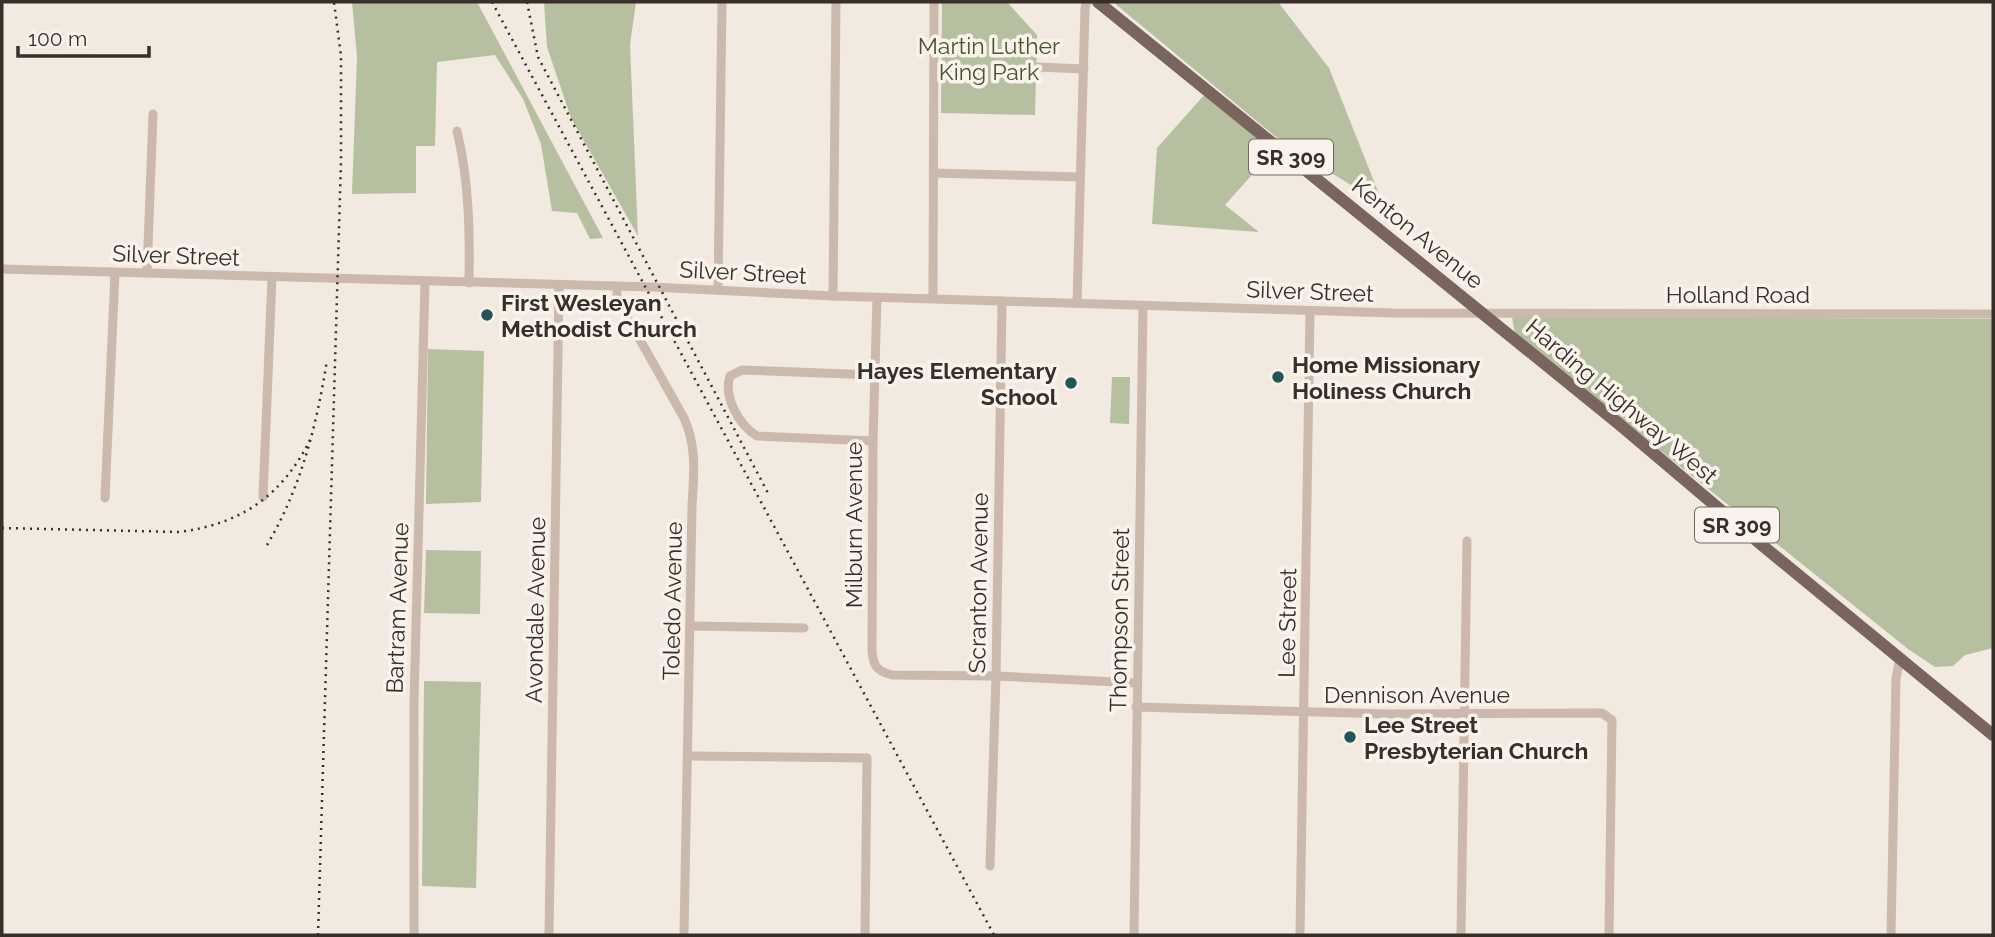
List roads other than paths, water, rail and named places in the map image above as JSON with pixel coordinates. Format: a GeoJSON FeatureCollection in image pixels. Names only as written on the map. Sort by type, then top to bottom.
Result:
{"type":"FeatureCollection","features":[{"type":"Feature","properties":{"kind":"main road","name":"Kenton Avenue"},"geometry":{"type":"LineString","coordinates":[[1098,2],[1483,313]]}},
{"type":"Feature","properties":{"kind":"main road","name":"Harding Highway West"},"geometry":{"type":"LineString","coordinates":[[1483,313],[1993,735]]}},
{"type":"Feature","properties":{"kind":"street"},"geometry":{"type":"LineString","coordinates":[[718,290],[722,2]]}},
{"type":"Feature","properties":{"kind":"street"},"geometry":{"type":"LineString","coordinates":[[833,296],[836,2]]}},
{"type":"Feature","properties":{"kind":"street"},"geometry":{"type":"LineString","coordinates":[[933,298],[934,2]]}},
{"type":"Feature","properties":{"kind":"street"},"geometry":{"type":"LineString","coordinates":[[1077,303],[1079,177],[1087,2]]}},
{"type":"Feature","properties":{"kind":"street"},"geometry":{"type":"LineString","coordinates":[[1038,67],[1084,69]]}},
{"type":"Feature","properties":{"kind":"street"},"geometry":{"type":"LineString","coordinates":[[147,273],[153,114]]}},
{"type":"Feature","properties":{"kind":"street"},"geometry":{"type":"LineString","coordinates":[[457,131],[465,164],[470,244],[469,282]]}},
{"type":"Feature","properties":{"kind":"street"},"geometry":{"type":"LineString","coordinates":[[933,173],[1079,177]]}},
{"type":"Feature","properties":{"kind":"street","name":"Silver Street"},"geometry":{"type":"LineString","coordinates":[[2,269],[1310,311],[1483,313]]}},
{"type":"Feature","properties":{"kind":"street"},"geometry":{"type":"LineString","coordinates":[[105,498],[115,272]]}},
{"type":"Feature","properties":{"kind":"street"},"geometry":{"type":"LineString","coordinates":[[263,497],[272,277]]}},
{"type":"Feature","properties":{"kind":"street","name":"Bartram Avenue"},"geometry":{"type":"LineString","coordinates":[[414,935],[414,703],[425,281]]}},
{"type":"Feature","properties":{"kind":"street","name":"Avondale Avenue"},"geometry":{"type":"LineString","coordinates":[[549,935],[559,285]]}},
{"type":"Feature","properties":{"kind":"street","name":"Toledo Avenue"},"geometry":{"type":"LineString","coordinates":[[617,287],[617,299],[693,437],[695,460],[684,935]]}},
{"type":"Feature","properties":{"kind":"street","name":"Milburn Avenue"},"geometry":{"type":"LineString","coordinates":[[877,297],[873,441],[873,663],[876,668],[892,675],[996,676]]}},
{"type":"Feature","properties":{"kind":"street","name":"Scranton Avenue"},"geometry":{"type":"LineString","coordinates":[[990,866],[1002,301]]}},
{"type":"Feature","properties":{"kind":"street","name":"Thompson Street"},"geometry":{"type":"LineString","coordinates":[[1134,935],[1143,305]]}},
{"type":"Feature","properties":{"kind":"street","name":"Lee Street"},"geometry":{"type":"LineString","coordinates":[[1300,935],[1310,311]]}},
{"type":"Feature","properties":{"kind":"street","name":"Holland Road"},"geometry":{"type":"LineString","coordinates":[[1483,313],[1993,314]]}},
{"type":"Feature","properties":{"kind":"street"},"geometry":{"type":"LineString","coordinates":[[873,441],[757,436],[746,429],[732,406],[726,386],[730,376],[742,370],[875,375]]}},
{"type":"Feature","properties":{"kind":"street"},"geometry":{"type":"LineString","coordinates":[[1461,935],[1467,541]]}},
{"type":"Feature","properties":{"kind":"street"},"geometry":{"type":"LineString","coordinates":[[692,626],[804,628]]}},
{"type":"Feature","properties":{"kind":"street"},"geometry":{"type":"LineString","coordinates":[[1891,935],[1896,678],[1900,659]]}},
{"type":"Feature","properties":{"kind":"street"},"geometry":{"type":"LineString","coordinates":[[996,676],[1137,683]]}},
{"type":"Feature","properties":{"kind":"street","name":"Dennison Avenue"},"geometry":{"type":"LineString","coordinates":[[1136,707],[1305,713],[1602,713],[1612,720],[1609,935]]}},
{"type":"Feature","properties":{"kind":"street"},"geometry":{"type":"LineString","coordinates":[[689,756],[867,758],[865,935]]}},
{"type":"Feature","properties":{"kind":"railway"},"geometry":{"type":"LineString","coordinates":[[318,935],[341,161],[341,56],[334,2]]}},
{"type":"Feature","properties":{"kind":"railway"},"geometry":{"type":"LineString","coordinates":[[492,2],[994,935]]}},
{"type":"Feature","properties":{"kind":"railway"},"geometry":{"type":"LineString","coordinates":[[527,2],[538,57],[768,493]]}},
{"type":"Feature","properties":{"kind":"railway"},"geometry":{"type":"LineString","coordinates":[[267,545],[289,501],[306,455],[327,360]]}},
{"type":"Feature","properties":{"kind":"railway"},"geometry":{"type":"LineString","coordinates":[[2,528],[179,532],[223,522],[259,503],[274,490],[301,456],[312,436]]}},
{"type":"Feature","properties":{"kind":"place","name":"First Wesleyan Methodist Church"},"geometry":{"type":"Point","coordinates":[487,315]}},
{"type":"Feature","properties":{"kind":"place","name":"Home Missionary Holiness Church"},"geometry":{"type":"Point","coordinates":[1278,377]}},
{"type":"Feature","properties":{"kind":"place","name":"Hayes Elementary School"},"geometry":{"type":"Point","coordinates":[1071,383]}},
{"type":"Feature","properties":{"kind":"place","name":"Lee Street Presbyterian Church"},"geometry":{"type":"Point","coordinates":[1350,737]}},
{"type":"Feature","properties":{"kind":"park label","name":"Martin Luther King Park"},"geometry":{"type":"Point","coordinates":[989,58]}}]}
